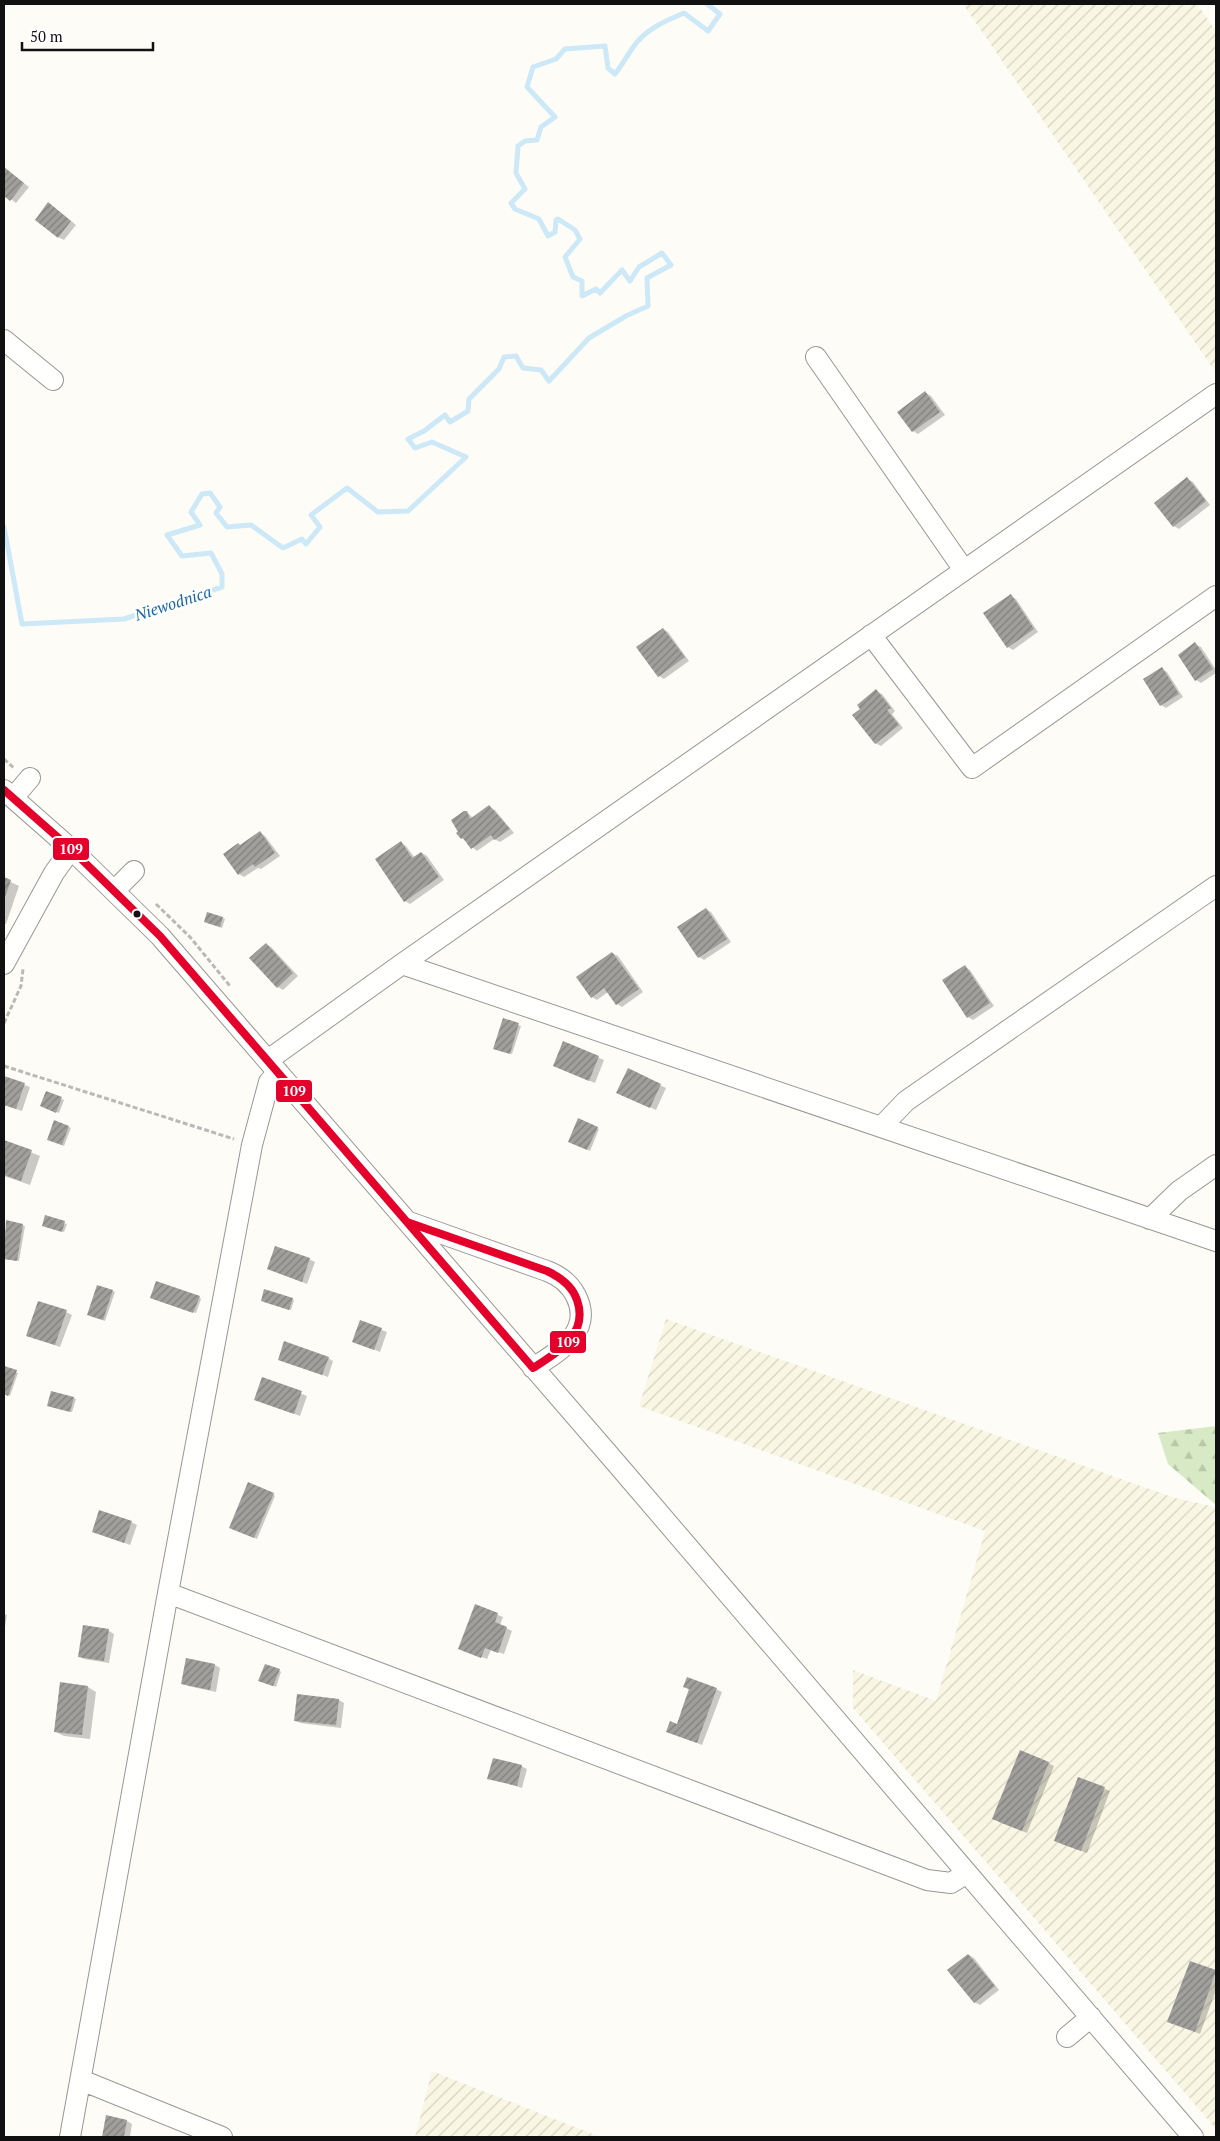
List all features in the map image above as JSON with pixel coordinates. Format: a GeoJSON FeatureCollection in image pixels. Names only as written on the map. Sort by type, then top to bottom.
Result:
{"type":"FeatureCollection","features":[{"type":"Feature","properties":{"kind":"street"},"geometry":{"type":"LineString","coordinates":[[4,340],[54,380]]}},
{"type":"Feature","properties":{"kind":"street"},"geometry":{"type":"LineString","coordinates":[[816,357],[964,570]]}},
{"type":"Feature","properties":{"kind":"street"},"geometry":{"type":"LineString","coordinates":[[70,2137],[168,1593],[252,1145],[273,1066],[402,964],[1216,394]]}},
{"type":"Feature","properties":{"kind":"street"},"geometry":{"type":"LineString","coordinates":[[871,635],[972,768],[1216,596]]}},
{"type":"Feature","properties":{"kind":"street"},"geometry":{"type":"LineString","coordinates":[[30,778],[8,794],[71,848],[160,936],[1193,2137]]}},
{"type":"Feature","properties":{"kind":"street"},"geometry":{"type":"LineString","coordinates":[[4,964],[54,873],[71,848]]}},
{"type":"Feature","properties":{"kind":"street"},"geometry":{"type":"LineString","coordinates":[[115,890],[134,871]]}},
{"type":"Feature","properties":{"kind":"street"},"geometry":{"type":"LineString","coordinates":[[881,1127],[906,1101],[1216,886]]}},
{"type":"Feature","properties":{"kind":"street"},"geometry":{"type":"LineString","coordinates":[[402,964],[1216,1241]]}},
{"type":"Feature","properties":{"kind":"street"},"geometry":{"type":"LineString","coordinates":[[1150,1219],[1179,1191],[1216,1165]]}},
{"type":"Feature","properties":{"kind":"street"},"geometry":{"type":"LineString","coordinates":[[407,1222],[547,1271],[565,1281],[575,1293],[581,1306],[581,1322],[574,1335],[560,1351],[533,1368]]}},
{"type":"Feature","properties":{"kind":"street"},"geometry":{"type":"LineString","coordinates":[[168,1593],[927,1880],[951,1883],[967,1873]]}},
{"type":"Feature","properties":{"kind":"street"},"geometry":{"type":"LineString","coordinates":[[1067,2037],[1091,2017]]}},
{"type":"Feature","properties":{"kind":"street"},"geometry":{"type":"LineString","coordinates":[[80,2080],[222,2137]]}},
{"type":"Feature","properties":{"kind":"path"},"geometry":{"type":"LineString","coordinates":[[4,1066],[252,1145]]}},
{"type":"Feature","properties":{"kind":"shaded area"},"geometry":{"type":"Polygon","coordinates":[[[963,4],[1197,4],[1216,31],[1216,373],[963,4]]]}},
{"type":"Feature","properties":{"kind":"shaded area"},"geometry":{"type":"Polygon","coordinates":[[[666,1319],[1175,1498],[1216,1507],[1216,2129],[853,1708],[853,1670],[936,1701],[985,1531],[639,1406],[666,1319]]]}},
{"type":"Feature","properties":{"kind":"shaded area"},"geometry":{"type":"Polygon","coordinates":[[[432,2071],[600,2137],[415,2137],[432,2071]]]}},
{"type":"Feature","properties":{"kind":"green space"},"geometry":{"type":"Polygon","coordinates":[[[1216,1426],[1216,1505],[1168,1464],[1158,1433],[1216,1426]]]}},
{"type":"Feature","properties":{"kind":"building"},"geometry":{"type":"Polygon","coordinates":[[[4,167],[24,183],[10,201],[4,196],[4,167]]]}},
{"type":"Feature","properties":{"kind":"building"},"geometry":{"type":"Polygon","coordinates":[[[48,202],[71,221],[58,238],[35,220],[48,202]]]}},
{"type":"Feature","properties":{"kind":"building"},"geometry":{"type":"Polygon","coordinates":[[[925,391],[940,412],[912,432],[897,412],[925,391]]]}},
{"type":"Feature","properties":{"kind":"building"},"geometry":{"type":"Polygon","coordinates":[[[1187,477],[1206,501],[1173,527],[1154,503],[1187,477]]]}},
{"type":"Feature","properties":{"kind":"building"},"geometry":{"type":"Polygon","coordinates":[[[1011,594],[1034,629],[1007,648],[983,613],[1011,594]]]}},
{"type":"Feature","properties":{"kind":"building"},"geometry":{"type":"Polygon","coordinates":[[[663,628],[685,657],[658,677],[636,647],[663,628]]]}},
{"type":"Feature","properties":{"kind":"building"},"geometry":{"type":"Polygon","coordinates":[[[1195,642],[1213,669],[1195,681],[1178,655],[1195,642]]]}},
{"type":"Feature","properties":{"kind":"building"},"geometry":{"type":"Polygon","coordinates":[[[1162,667],[1179,694],[1160,706],[1143,679],[1162,667]]]}},
{"type":"Feature","properties":{"kind":"building"},"geometry":{"type":"Polygon","coordinates":[[[876,689],[891,708],[887,710],[899,725],[875,744],[852,715],[860,709],[857,705],[876,689]]]}},
{"type":"Feature","properties":{"kind":"building"},"geometry":{"type":"Polygon","coordinates":[[[489,805],[510,829],[494,840],[491,835],[471,849],[463,838],[461,839],[456,833],[458,832],[451,820],[464,811],[467,811],[470,819],[489,805]]]}},
{"type":"Feature","properties":{"kind":"building"},"geometry":{"type":"Polygon","coordinates":[[[260,831],[275,853],[255,867],[253,864],[238,875],[223,854],[260,831]]]}},
{"type":"Feature","properties":{"kind":"building"},"geometry":{"type":"Polygon","coordinates":[[[401,841],[412,858],[421,852],[439,877],[404,902],[375,859],[401,841]]]}},
{"type":"Feature","properties":{"kind":"building"},"geometry":{"type":"Polygon","coordinates":[[[4,877],[11,880],[4,900],[4,877]]]}},
{"type":"Feature","properties":{"kind":"building"},"geometry":{"type":"Polygon","coordinates":[[[706,908],[727,939],[698,958],[677,927],[706,908]]]}},
{"type":"Feature","properties":{"kind":"building"},"geometry":{"type":"Polygon","coordinates":[[[207,912],[223,917],[220,927],[204,922],[207,912]]]}},
{"type":"Feature","properties":{"kind":"building"},"geometry":{"type":"Polygon","coordinates":[[[266,943],[293,973],[277,988],[249,958],[266,943]]]}},
{"type":"Feature","properties":{"kind":"building"},"geometry":{"type":"Polygon","coordinates":[[[612,952],[639,989],[616,1005],[604,988],[591,998],[576,977],[612,952]]]}},
{"type":"Feature","properties":{"kind":"building"},"geometry":{"type":"Polygon","coordinates":[[[965,965],[990,1003],[967,1018],[942,980],[965,965]]]}},
{"type":"Feature","properties":{"kind":"building"},"geometry":{"type":"Polygon","coordinates":[[[503,1018],[519,1023],[510,1054],[493,1049],[503,1018]]]}},
{"type":"Feature","properties":{"kind":"building"},"geometry":{"type":"Polygon","coordinates":[[[563,1041],[599,1056],[589,1081],[553,1066],[563,1041]]]}},
{"type":"Feature","properties":{"kind":"building"},"geometry":{"type":"Polygon","coordinates":[[[628,1068],[661,1084],[650,1108],[616,1093],[628,1068]]]}},
{"type":"Feature","properties":{"kind":"building"},"geometry":{"type":"Polygon","coordinates":[[[4,1076],[25,1083],[16,1109],[4,1105],[4,1076]]]}},
{"type":"Feature","properties":{"kind":"building"},"geometry":{"type":"Polygon","coordinates":[[[46,1091],[62,1097],[56,1113],[40,1106],[46,1091]]]}},
{"type":"Feature","properties":{"kind":"building"},"geometry":{"type":"Polygon","coordinates":[[[578,1118],[598,1127],[587,1150],[568,1142],[578,1118]]]}},
{"type":"Feature","properties":{"kind":"building"},"geometry":{"type":"Polygon","coordinates":[[[54,1120],[69,1126],[62,1145],[47,1140],[54,1120]]]}},
{"type":"Feature","properties":{"kind":"building"},"geometry":{"type":"Polygon","coordinates":[[[4,1140],[32,1150],[21,1181],[4,1175],[4,1140]]]}},
{"type":"Feature","properties":{"kind":"building"},"geometry":{"type":"Polygon","coordinates":[[[45,1215],[65,1221],[62,1232],[42,1226],[45,1215]]]}},
{"type":"Feature","properties":{"kind":"building"},"geometry":{"type":"Polygon","coordinates":[[[6,1220],[23,1224],[17,1261],[4,1259],[6,1220]]]}},
{"type":"Feature","properties":{"kind":"building"},"geometry":{"type":"Polygon","coordinates":[[[275,1246],[310,1258],[302,1282],[267,1269],[275,1246]]]}},
{"type":"Feature","properties":{"kind":"building"},"geometry":{"type":"Polygon","coordinates":[[[156,1281],[200,1296],[193,1313],[150,1298],[156,1281]]]}},
{"type":"Feature","properties":{"kind":"building"},"geometry":{"type":"Polygon","coordinates":[[[97,1285],[113,1290],[103,1320],[87,1315],[97,1285]]]}},
{"type":"Feature","properties":{"kind":"building"},"geometry":{"type":"Polygon","coordinates":[[[264,1289],[293,1298],[289,1310],[261,1301],[264,1289]]]}},
{"type":"Feature","properties":{"kind":"building"},"geometry":{"type":"Polygon","coordinates":[[[38,1301],[67,1310],[55,1345],[26,1336],[38,1301]]]}},
{"type":"Feature","properties":{"kind":"building"},"geometry":{"type":"Polygon","coordinates":[[[360,1320],[382,1328],[374,1350],[352,1342],[360,1320]]]}},
{"type":"Feature","properties":{"kind":"building"},"geometry":{"type":"Polygon","coordinates":[[[284,1341],[329,1357],[322,1375],[278,1360],[284,1341]]]}},
{"type":"Feature","properties":{"kind":"building"},"geometry":{"type":"Polygon","coordinates":[[[4,1366],[17,1370],[8,1396],[4,1394],[4,1366]]]}},
{"type":"Feature","properties":{"kind":"building"},"geometry":{"type":"Polygon","coordinates":[[[262,1377],[302,1391],[294,1414],[254,1400],[262,1377]]]}},
{"type":"Feature","properties":{"kind":"building"},"geometry":{"type":"Polygon","coordinates":[[[51,1391],[74,1397],[70,1412],[47,1406],[51,1391]]]}},
{"type":"Feature","properties":{"kind":"building"},"geometry":{"type":"Polygon","coordinates":[[[248,1482],[274,1493],[254,1538],[229,1528],[248,1482]]]}},
{"type":"Feature","properties":{"kind":"building"},"geometry":{"type":"Polygon","coordinates":[[[99,1510],[132,1521],[124,1543],[92,1532],[99,1510]]]}},
{"type":"Feature","properties":{"kind":"building"},"geometry":{"type":"Polygon","coordinates":[[[475,1604],[498,1613],[495,1622],[507,1627],[498,1653],[485,1648],[481,1658],[458,1649],[475,1604]]]}},
{"type":"Feature","properties":{"kind":"building"},"geometry":{"type":"Polygon","coordinates":[[[83,1625],[109,1629],[104,1661],[78,1657],[83,1625]]]}},
{"type":"Feature","properties":{"kind":"building"},"geometry":{"type":"Polygon","coordinates":[[[186,1658],[215,1664],[210,1690],[181,1684],[186,1658]]]}},
{"type":"Feature","properties":{"kind":"building"},"geometry":{"type":"Polygon","coordinates":[[[265,1664],[280,1669],[273,1686],[258,1681],[265,1664]]]}},
{"type":"Feature","properties":{"kind":"building"},"geometry":{"type":"Polygon","coordinates":[[[687,1677],[717,1688],[697,1743],[666,1732],[670,1721],[677,1724],[689,1689],[683,1687],[687,1677]]]}},
{"type":"Feature","properties":{"kind":"building"},"geometry":{"type":"Polygon","coordinates":[[[60,1682],[88,1686],[82,1735],[54,1732],[60,1682]]]}},
{"type":"Feature","properties":{"kind":"building"},"geometry":{"type":"Polygon","coordinates":[[[297,1694],[339,1699],[336,1725],[294,1721],[297,1694]]]}},
{"type":"Feature","properties":{"kind":"building"},"geometry":{"type":"Polygon","coordinates":[[[1020,1750],[1049,1762],[1022,1831],[992,1819],[1020,1750]]]}},
{"type":"Feature","properties":{"kind":"building"},"geometry":{"type":"Polygon","coordinates":[[[493,1758],[522,1765],[517,1786],[487,1779],[493,1758]]]}},
{"type":"Feature","properties":{"kind":"building"},"geometry":{"type":"Polygon","coordinates":[[[1078,1777],[1105,1787],[1081,1851],[1054,1841],[1078,1777]]]}},
{"type":"Feature","properties":{"kind":"building"},"geometry":{"type":"Polygon","coordinates":[[[968,1954],[995,1986],[974,2003],[947,1970],[968,1954]]]}},
{"type":"Feature","properties":{"kind":"building"},"geometry":{"type":"Polygon","coordinates":[[[1190,1961],[1216,1970],[1195,2032],[1167,2022],[1190,1961]]]}},
{"type":"Feature","properties":{"kind":"building"},"geometry":{"type":"Polygon","coordinates":[[[106,2115],[127,2120],[124,2137],[102,2137],[106,2115]]]}},
{"type":"Feature","properties":{"kind":"waterway","name":"Niewodnica"},"geometry":{"type":"LineString","coordinates":[[4,527],[22,624],[124,619],[222,587],[222,574],[211,553],[182,556],[167,535],[200,525],[191,512],[202,494],[210,493],[220,507],[216,513],[227,527],[251,525],[283,548],[302,539],[306,544],[320,527],[311,515],[347,488],[378,512],[408,511],[466,457],[432,442],[415,448],[408,439],[424,431],[445,415],[450,422],[468,411],[469,399],[499,369],[504,357],[516,356],[523,368],[541,370],[549,381],[589,338],[626,316],[648,306],[647,278],[671,265],[662,253],[639,267],[630,281],[622,270],[600,293],[596,289],[582,296],[582,281],[573,277],[565,257],[580,239],[575,230],[558,219],[556,220],[555,232],[548,236],[539,219],[515,209],[511,203],[525,189],[516,173],[518,146],[525,141],[537,140],[541,127],[555,117],[527,87],[533,67],[556,59],[565,49],[605,46],[608,68],[615,74],[643,36],[672,18],[684,13],[708,31],[720,14],[707,4]]}},
{"type":"Feature","properties":{"kind":"transit line","name":"109"},"geometry":{"type":"LineString","coordinates":[[4,790],[71,849],[13,798],[4,790]]}},
{"type":"Feature","properties":{"kind":"transit line","name":"109"},"geometry":{"type":"LineString","coordinates":[[71,849],[160,936]]}},
{"type":"Feature","properties":{"kind":"transit line","name":"109"},"geometry":{"type":"LineString","coordinates":[[160,936],[407,1222],[547,1271],[569,1286],[575,1295],[580,1312],[579,1323],[569,1341],[533,1368],[160,936]]}}]}
